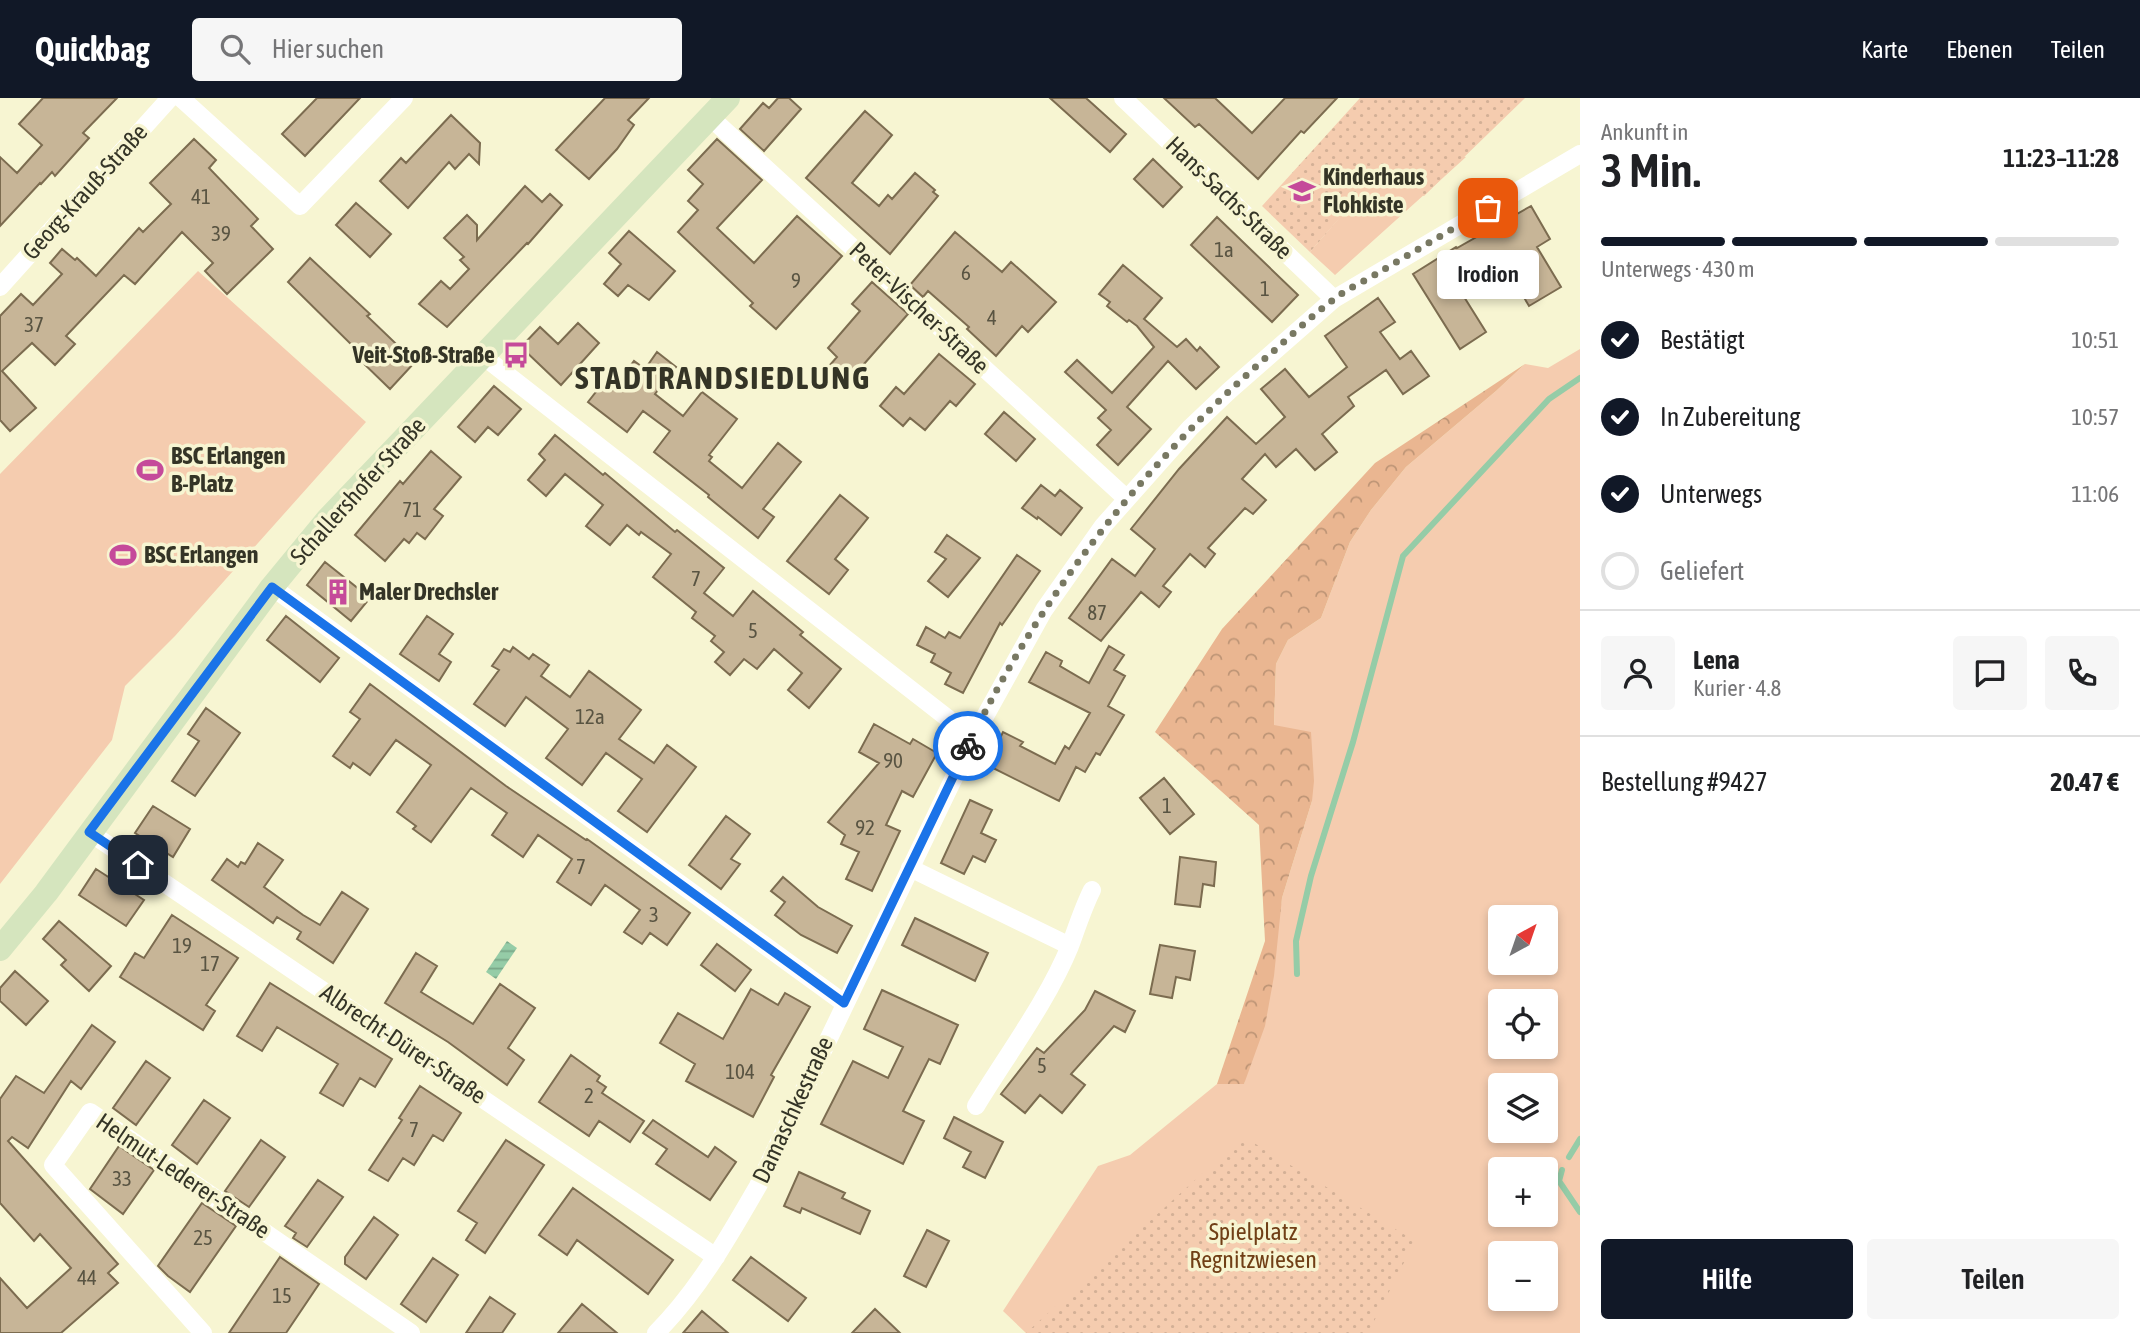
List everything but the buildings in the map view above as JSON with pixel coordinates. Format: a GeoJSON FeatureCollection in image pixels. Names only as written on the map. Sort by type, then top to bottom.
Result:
{"type":"FeatureCollection","features":[{"type":"Feature","properties":{"kind":"street","name":"Georg-Krauß-Straße"},"geometry":{"type":"LineString","coordinates":[[0,287],[170,98]]}},
{"type":"Feature","properties":{"kind":"street"},"geometry":{"type":"LineString","coordinates":[[181,98],[300,206],[404,98]]}},
{"type":"Feature","properties":{"kind":"street","name":"Schallershofer Straße"},"geometry":{"type":"LineString","coordinates":[[0,950],[46,893],[272,587],[327,520],[728,98]]}},
{"type":"Feature","properties":{"kind":"street","name":"Hans-Sachs-Straße"},"geometry":{"type":"LineString","coordinates":[[1123,98],[1334,299]]}},
{"type":"Feature","properties":{"kind":"street","name":"Peter-Vischer-Straße"},"geometry":{"type":"LineString","coordinates":[[710,117],[1127,499]]}},
{"type":"Feature","properties":{"kind":"street","name":"Damaschkestraße"},"geometry":{"type":"LineString","coordinates":[[656,1333],[687,1299],[716,1257],[758,1186],[973,737],[1044,610],[1079,558],[1127,499],[1191,428],[1334,299],[1580,154]]}},
{"type":"Feature","properties":{"kind":"street"},"geometry":{"type":"LineString","coordinates":[[483,356],[973,737]]}},
{"type":"Feature","properties":{"kind":"street"},"geometry":{"type":"LineString","coordinates":[[272,587],[844,1003]]}},
{"type":"Feature","properties":{"kind":"street","name":"Albrecht-Dürer-Straße"},"geometry":{"type":"LineString","coordinates":[[89,832],[716,1257]]}},
{"type":"Feature","properties":{"kind":"street"},"geometry":{"type":"LineString","coordinates":[[910,868],[1070,946]]}},
{"type":"Feature","properties":{"kind":"street"},"geometry":{"type":"LineString","coordinates":[[976,1106],[1037,1009],[1070,946],[1092,890]]}},
{"type":"Feature","properties":{"kind":"street","name":"Helmut-Lederer-Straße"},"geometry":{"type":"LineString","coordinates":[[203,1333],[53,1165],[90,1112],[411,1333]]}},
{"type":"Feature","properties":{"kind":"green space"},"geometry":{"type":"Polygon","coordinates":[[[1360,98],[1525,98],[1424,196],[1377,175],[1310,252],[1262,206],[1360,98]]]}},
{"type":"Feature","properties":{"kind":"green space"},"geometry":{"type":"Polygon","coordinates":[[[1331,131],[1466,157],[1335,275],[1310,252],[1377,174],[1331,131]]]}},
{"type":"Feature","properties":{"kind":"green space","name":"BSC Erlangen"},"geometry":{"type":"Polygon","coordinates":[[[198,271],[366,422],[175,636],[125,686],[112,740],[0,884],[0,474],[198,271]]]}},
{"type":"Feature","properties":{"kind":"green space"},"geometry":{"type":"Polygon","coordinates":[[[1580,349],[1580,1333],[1026,1333],[1003,1311],[1098,1166],[1130,1155],[1217,1084],[1244,1084],[1282,898],[1312,801],[1274,726],[1276,664],[1288,640],[1321,618],[1350,542],[1371,510],[1406,467],[1525,364],[1548,368],[1580,349]]]}},
{"type":"Feature","properties":{"kind":"green space"},"geometry":{"type":"Polygon","coordinates":[[[1525,364],[1406,467],[1371,510],[1350,542],[1321,618],[1288,640],[1276,664],[1274,725],[1311,732],[1314,781],[1312,801],[1282,898],[1274,976],[1265,1026],[1244,1084],[1217,1084],[1265,941],[1259,825],[1155,732],[1222,629],[1375,463],[1525,364]]]}},
{"type":"Feature","properties":{"kind":"green space","name":"Spielplatz Regnitzwiesen"},"geometry":{"type":"Polygon","coordinates":[[[1241,1135],[1415,1241],[1368,1333],[1026,1333],[1226,1152],[1241,1135]]]}},
{"type":"Feature","properties":{"kind":"shaded area"},"geometry":{"type":"Polygon","coordinates":[[[507,941],[517,948],[496,979],[486,972],[507,941]]]}},
{"type":"Feature","properties":{"kind":"waterway"},"geometry":{"type":"LineString","coordinates":[[1297,974],[1296,941],[1311,876],[1353,742],[1403,556],[1549,399],[1580,378]]}},
{"type":"Feature","properties":{"kind":"waterway"},"geometry":{"type":"LineString","coordinates":[[1569,1157],[1580,1139]]}},
{"type":"Feature","properties":{"kind":"waterway"},"geometry":{"type":"LineString","coordinates":[[1562,1170],[1559,1181],[1580,1212]]}},
{"type":"Feature","properties":{"kind":"way so far"},"geometry":{"type":"LineString","coordinates":[[968,746],[1014,660],[1079,558],[1103,526],[1191,428],[1334,299],[1488,208]]}},
{"type":"Feature","properties":{"kind":"place","name":"Kinderhaus Flohkiste"},"geometry":{"type":"Point","coordinates":[1302,191]}},
{"type":"Feature","properties":{"kind":"place","name":"Irodion"},"geometry":{"type":"Point","coordinates":[1488,208]}},
{"type":"Feature","properties":{"kind":"place","name":"Veit-Stoß-Straße"},"geometry":{"type":"Point","coordinates":[516,355]}},
{"type":"Feature","properties":{"kind":"place","name":"BSC Erlangen B-Platz"},"geometry":{"type":"Point","coordinates":[150,470]}},
{"type":"Feature","properties":{"kind":"place","name":"BSC Erlangen"},"geometry":{"type":"Point","coordinates":[123,555]}},
{"type":"Feature","properties":{"kind":"place","name":"Maler Drechsler"},"geometry":{"type":"Point","coordinates":[338,592]}},
{"type":"Feature","properties":{"kind":"district","name":"STADTRANDSIEDLUNG"},"geometry":{"type":"Point","coordinates":[723,378]}},
{"type":"Feature","properties":{"kind":"route"},"geometry":{"type":"LineString","coordinates":[[138,865],[89,832],[272,587],[844,1003],[968,746]]}}]}
